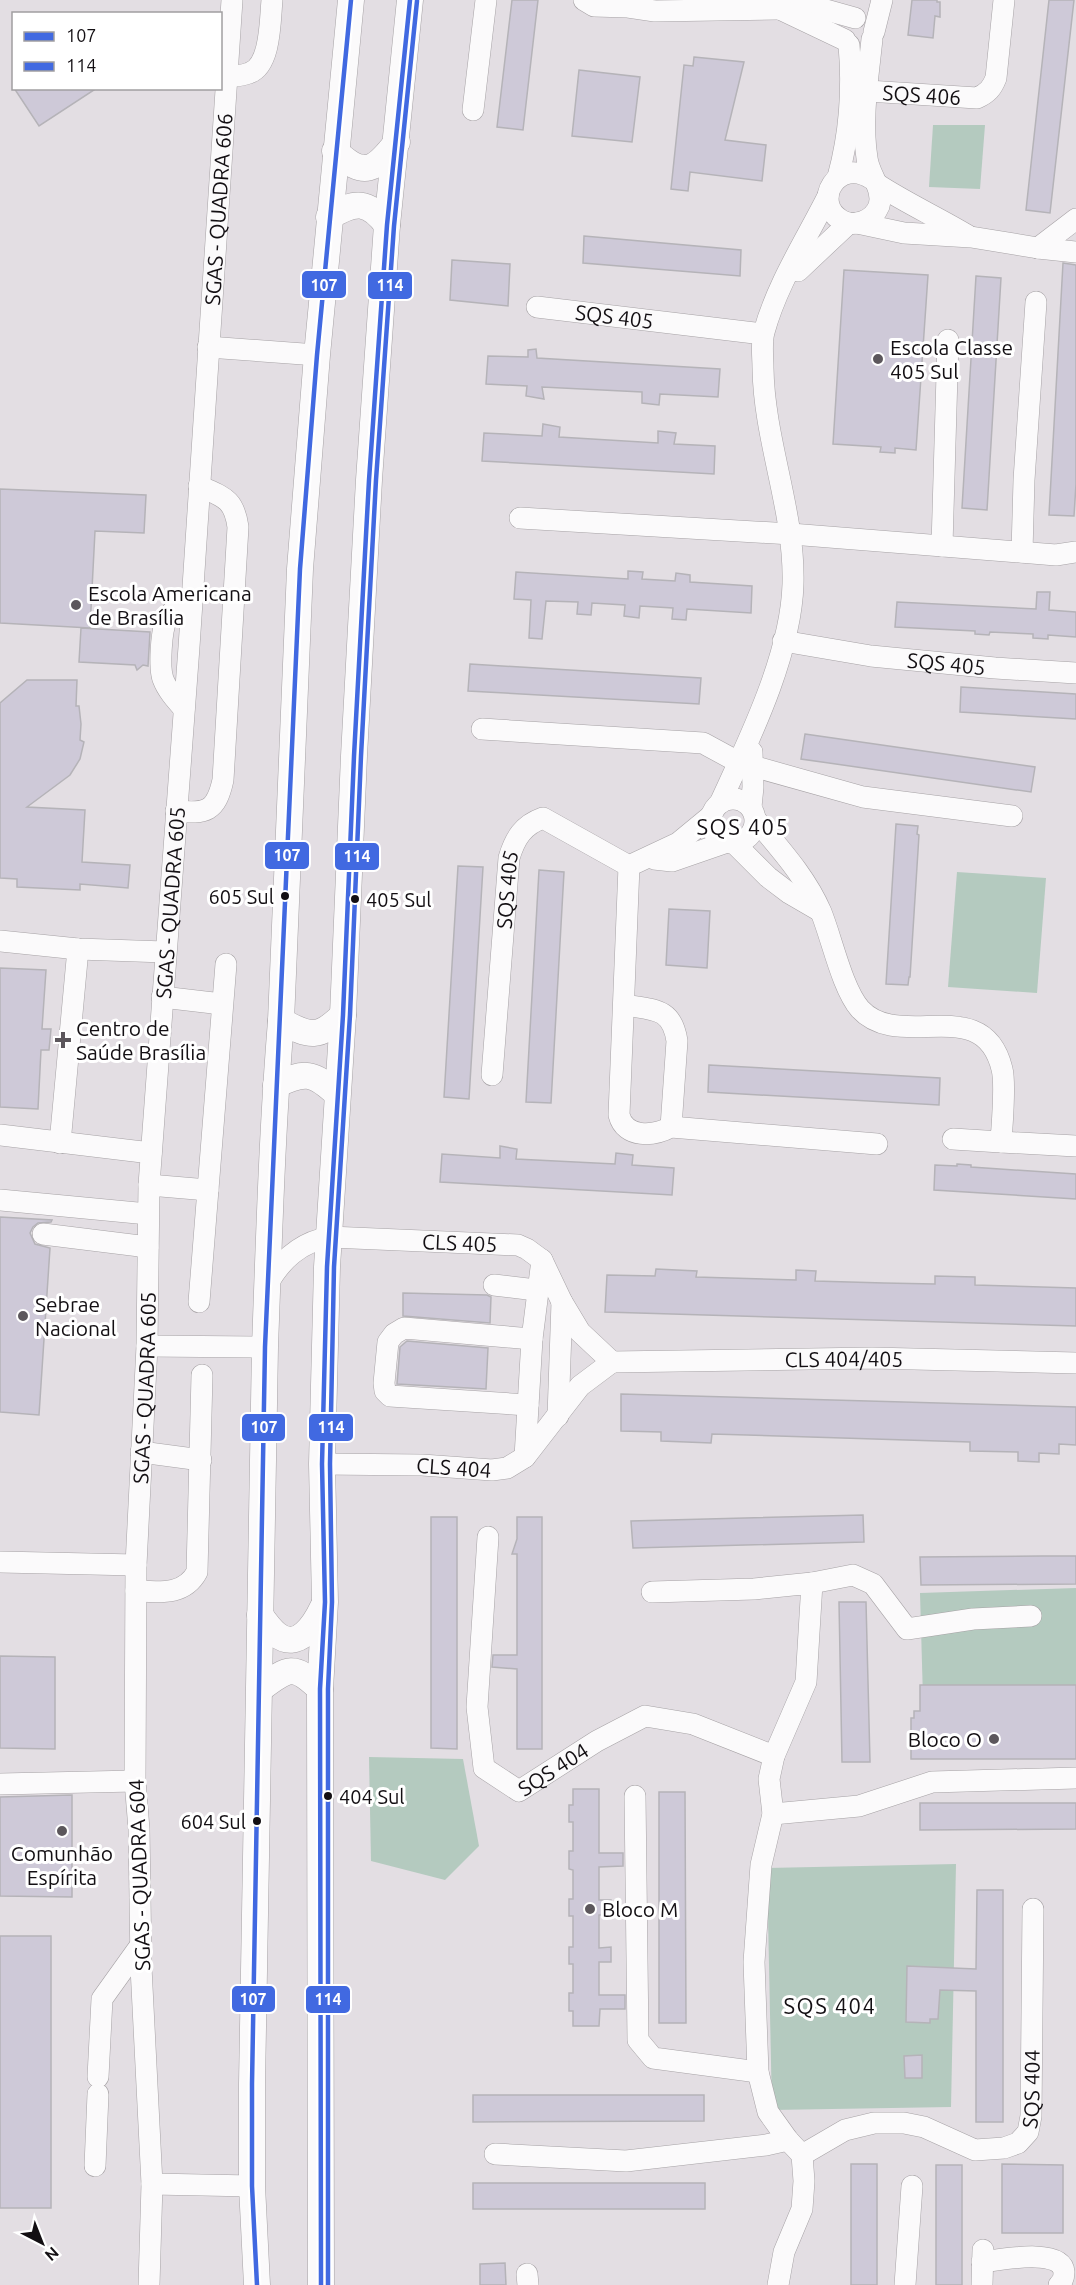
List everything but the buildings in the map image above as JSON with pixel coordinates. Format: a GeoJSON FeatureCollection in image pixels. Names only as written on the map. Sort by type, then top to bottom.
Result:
{"type":"FeatureCollection","features":[{"type":"Feature","properties":{"kind":"main road"},"geometry":{"type":"LineString","coordinates":[[258,2285],[252,2186],[252,2072],[267,1286],[281,1022],[300,569],[335,151],[351,0]]}},
{"type":"Feature","properties":{"kind":"main road"},"geometry":{"type":"LineString","coordinates":[[321,2285],[320,1689],[325,1602],[322,1464],[330,1237],[369,480],[387,225],[410,0]]}},
{"type":"Feature","properties":{"kind":"main road"},"geometry":{"type":"LineString","coordinates":[[335,151],[349,164],[364,168],[380,164],[397,142]]}},
{"type":"Feature","properties":{"kind":"main road"},"geometry":{"type":"LineString","coordinates":[[329,218],[345,207],[361,206],[378,214],[387,225]]}},
{"type":"Feature","properties":{"kind":"main road"},"geometry":{"type":"LineString","coordinates":[[281,1022],[298,1031],[321,1034],[343,1015]]}},
{"type":"Feature","properties":{"kind":"main road"},"geometry":{"type":"LineString","coordinates":[[276,1085],[294,1077],[308,1075],[317,1077],[337,1094]]}},
{"type":"Feature","properties":{"kind":"main road"},"geometry":{"type":"LineString","coordinates":[[260,1615],[278,1636],[287,1639],[299,1638],[308,1633],[325,1602]]}},
{"type":"Feature","properties":{"kind":"main road"},"geometry":{"type":"LineString","coordinates":[[260,1689],[280,1673],[290,1671],[300,1672],[320,1689]]}},
{"type":"Feature","properties":{"kind":"street","name":"SGAS - QUADRA 606"},"geometry":{"type":"LineString","coordinates":[[208,346],[232,0]]}},
{"type":"Feature","properties":{"kind":"street"},"geometry":{"type":"LineString","coordinates":[[226,77],[251,73],[260,66],[266,55],[272,0]]}},
{"type":"Feature","properties":{"kind":"street"},"geometry":{"type":"LineString","coordinates":[[473,110],[486,0]]}},
{"type":"Feature","properties":{"kind":"street"},"geometry":{"type":"LineString","coordinates":[[584,0],[594,6],[655,11],[734,4],[778,9],[815,7],[867,21],[872,26],[873,36],[862,48],[778,9]]}},
{"type":"Feature","properties":{"kind":"street"},"geometry":{"type":"LineString","coordinates":[[847,42],[845,27],[856,18],[868,0]]}},
{"type":"Feature","properties":{"kind":"street","name":"SQS 406"},"geometry":{"type":"LineString","coordinates":[[838,177],[882,0]]}},
{"type":"Feature","properties":{"kind":"street","name":"SQS 406"},"geometry":{"type":"LineString","coordinates":[[860,91],[977,98],[986,94],[992,88],[996,78],[1004,0]]}},
{"type":"Feature","properties":{"kind":"street","name":"SQS 406"},"geometry":{"type":"LineString","coordinates":[[847,42],[860,91],[867,160],[874,181]]}},
{"type":"Feature","properties":{"kind":"street"},"geometry":{"type":"LineString","coordinates":[[746,764],[716,809],[712,829],[721,840],[731,843],[741,842],[752,833],[753,814],[746,764],[751,739],[783,641],[793,585],[791,534],[763,387],[763,334],[778,293],[830,189],[838,177],[852,171],[859,172],[919,210],[940,219],[970,237]]}},
{"type":"Feature","properties":{"kind":"street"},"geometry":{"type":"LineString","coordinates":[[778,293],[813,254],[853,223],[864,222],[875,212],[880,199],[874,181]]}},
{"type":"Feature","properties":{"kind":"street"},"geometry":{"type":"LineString","coordinates":[[828,196],[831,211],[842,220],[853,223],[904,233],[970,237],[1076,252]]}},
{"type":"Feature","properties":{"kind":"street"},"geometry":{"type":"LineString","coordinates":[[1038,248],[1076,219]]}},
{"type":"Feature","properties":{"kind":"street"},"geometry":{"type":"LineString","coordinates":[[1022,552],[1036,302]]}},
{"type":"Feature","properties":{"kind":"street","name":"SQS 405"},"geometry":{"type":"LineString","coordinates":[[537,307],[763,334]]}},
{"type":"Feature","properties":{"kind":"street"},"geometry":{"type":"LineString","coordinates":[[942,546],[948,340]]}},
{"type":"Feature","properties":{"kind":"street"},"geometry":{"type":"LineString","coordinates":[[208,346],[317,355]]}},
{"type":"Feature","properties":{"kind":"street","name":"SGAS - QUADRA 605"},"geometry":{"type":"LineString","coordinates":[[136,1565],[147,1346],[149,1185],[208,346]]}},
{"type":"Feature","properties":{"kind":"street"},"geometry":{"type":"LineString","coordinates":[[176,811],[196,813],[206,810],[214,804],[220,794],[223,780],[238,527],[236,511],[230,503],[199,486]]}},
{"type":"Feature","properties":{"kind":"street"},"geometry":{"type":"LineString","coordinates":[[520,518],[791,534],[1056,555],[1076,552]]}},
{"type":"Feature","properties":{"kind":"street","name":"SQS 405"},"geometry":{"type":"LineString","coordinates":[[783,641],[871,656],[1076,673]]}},
{"type":"Feature","properties":{"kind":"street"},"geometry":{"type":"LineString","coordinates":[[482,729],[703,743],[746,764],[863,797],[1012,816]]}},
{"type":"Feature","properties":{"kind":"street"},"geometry":{"type":"LineString","coordinates":[[877,1144],[671,1127],[654,1134],[630,1132],[621,1123],[619,1115],[625,1005],[638,862],[678,843],[716,809],[733,799],[740,800],[753,814],[804,879],[821,911],[850,991],[860,1008],[884,1024],[906,1028],[959,1026],[972,1029],[993,1048],[1003,1070],[1001,1142]]}},
{"type":"Feature","properties":{"kind":"street","name":"SQS 405"},"geometry":{"type":"LineString","coordinates":[[492,1075],[509,858],[520,833],[530,823],[543,818],[638,862],[672,861],[731,843]]}},
{"type":"Feature","properties":{"kind":"street"},"geometry":{"type":"LineString","coordinates":[[731,843],[789,893],[821,911]]}},
{"type":"Feature","properties":{"kind":"street"},"geometry":{"type":"LineString","coordinates":[[0,941],[78,949],[165,952]]}},
{"type":"Feature","properties":{"kind":"street"},"geometry":{"type":"LineString","coordinates":[[60,1143],[78,949]]}},
{"type":"Feature","properties":{"kind":"street"},"geometry":{"type":"LineString","coordinates":[[199,1302],[226,964]]}},
{"type":"Feature","properties":{"kind":"street"},"geometry":{"type":"LineString","coordinates":[[162,997],[222,1004]]}},
{"type":"Feature","properties":{"kind":"street"},"geometry":{"type":"LineString","coordinates":[[625,1005],[662,1011],[669,1017],[675,1028],[677,1041],[671,1127]]}},
{"type":"Feature","properties":{"kind":"street"},"geometry":{"type":"LineString","coordinates":[[0,1136],[151,1153]]}},
{"type":"Feature","properties":{"kind":"street"},"geometry":{"type":"LineString","coordinates":[[952,1139],[1076,1146]]}},
{"type":"Feature","properties":{"kind":"street"},"geometry":{"type":"LineString","coordinates":[[149,1185],[208,1190]]}},
{"type":"Feature","properties":{"kind":"street"},"geometry":{"type":"LineString","coordinates":[[0,1200],[148,1214]]}},
{"type":"Feature","properties":{"kind":"street"},"geometry":{"type":"LineString","coordinates":[[43,1234],[148,1247]]}},
{"type":"Feature","properties":{"kind":"street","name":"CLS 405"},"geometry":{"type":"LineString","coordinates":[[267,1286],[277,1269],[292,1253],[312,1241],[330,1237],[518,1245],[542,1260]]}},
{"type":"Feature","properties":{"kind":"street"},"geometry":{"type":"LineString","coordinates":[[525,1457],[536,1290],[542,1260]]}},
{"type":"Feature","properties":{"kind":"street"},"geometry":{"type":"LineString","coordinates":[[542,1260],[562,1302],[580,1332],[612,1362]]}},
{"type":"Feature","properties":{"kind":"street"},"geometry":{"type":"LineString","coordinates":[[494,1285],[536,1290]]}},
{"type":"Feature","properties":{"kind":"street"},"geometry":{"type":"LineString","coordinates":[[558,1417],[562,1302]]}},
{"type":"Feature","properties":{"kind":"street"},"geometry":{"type":"LineString","coordinates":[[528,1412],[390,1396],[385,1390],[384,1383],[388,1342],[394,1334],[404,1328],[532,1339]]}},
{"type":"Feature","properties":{"kind":"street"},"geometry":{"type":"LineString","coordinates":[[147,1346],[265,1347]]}},
{"type":"Feature","properties":{"kind":"street","name":"CLS 404/405"},"geometry":{"type":"LineString","coordinates":[[612,1362],[872,1358],[1076,1363]]}},
{"type":"Feature","properties":{"kind":"street","name":"CLS 404"},"geometry":{"type":"LineString","coordinates":[[322,1464],[422,1465],[492,1470],[507,1468],[525,1457],[580,1386],[612,1362]]}},
{"type":"Feature","properties":{"kind":"street"},"geometry":{"type":"LineString","coordinates":[[136,1591],[169,1593],[188,1584],[197,1572],[202,1375]]}},
{"type":"Feature","properties":{"kind":"street"},"geometry":{"type":"LineString","coordinates":[[492,1415],[528,1412]]}},
{"type":"Feature","properties":{"kind":"street"},"geometry":{"type":"LineString","coordinates":[[141,1452],[201,1460]]}},
{"type":"Feature","properties":{"kind":"street","name":"SQS 404"},"geometry":{"type":"LineString","coordinates":[[488,1537],[477,1707],[484,1768],[519,1791],[597,1741],[645,1716],[693,1724],[774,1756]]}},
{"type":"Feature","properties":{"kind":"street"},"geometry":{"type":"LineString","coordinates":[[0,1562],[136,1565]]}},
{"type":"Feature","properties":{"kind":"street","name":"SGAS - QUADRA 604"},"geometry":{"type":"LineString","coordinates":[[136,1565],[135,1781],[139,1828],[140,1946],[152,2184],[149,2285]]}},
{"type":"Feature","properties":{"kind":"street"},"geometry":{"type":"LineString","coordinates":[[652,1592],[754,1589],[812,1583],[853,1575],[873,1584],[907,1629],[973,1618],[1031,1616]]}},
{"type":"Feature","properties":{"kind":"street"},"geometry":{"type":"LineString","coordinates":[[778,2285],[784,2252],[802,2208],[804,2181],[795,2147],[768,2112],[758,2072],[755,1952],[760,1865],[773,1814],[769,1779],[774,1756],[806,1682],[810,1649],[812,1583]]}},
{"type":"Feature","properties":{"kind":"street"},"geometry":{"type":"LineString","coordinates":[[773,1814],[859,1806],[932,1782],[1076,1778]]}},
{"type":"Feature","properties":{"kind":"street"},"geometry":{"type":"LineString","coordinates":[[0,1784],[135,1781]]}},
{"type":"Feature","properties":{"kind":"street"},"geometry":{"type":"LineString","coordinates":[[635,1796],[638,2040],[653,2058],[758,2072]]}},
{"type":"Feature","properties":{"kind":"street","name":"SQS 404"},"geometry":{"type":"LineString","coordinates":[[495,2154],[626,2161],[766,2145],[795,2147],[874,2123],[904,2123],[924,2127],[975,2150],[1004,2148],[1018,2143],[1028,2132],[1031,2116],[1033,1909]]}},
{"type":"Feature","properties":{"kind":"street"},"geometry":{"type":"LineString","coordinates":[[95,2166],[102,1999],[140,1946]]}},
{"type":"Feature","properties":{"kind":"street"},"geometry":{"type":"LineString","coordinates":[[152,2184],[252,2186]]}},
{"type":"Feature","properties":{"kind":"street"},"geometry":{"type":"LineString","coordinates":[[905,2285],[912,2186]]}},
{"type":"Feature","properties":{"kind":"street"},"geometry":{"type":"LineString","coordinates":[[982,2285],[982,2256],[1052,2258],[1059,2262],[1064,2270],[1063,2281],[1059,2285]]}},
{"type":"Feature","properties":{"kind":"green space"},"geometry":{"type":"Polygon","coordinates":[[[933,125],[985,125],[980,189],[929,187],[933,125]]]}},
{"type":"Feature","properties":{"kind":"green space"},"geometry":{"type":"Polygon","coordinates":[[[957,872],[1046,878],[1037,993],[948,987],[957,872]]]}},
{"type":"Feature","properties":{"kind":"green space"},"geometry":{"type":"Polygon","coordinates":[[[1076,1588],[1076,1694],[923,1699],[920,1593],[1076,1588]]]}},
{"type":"Feature","properties":{"kind":"green space"},"geometry":{"type":"Polygon","coordinates":[[[369,1757],[463,1759],[479,1846],[445,1880],[371,1861],[369,1757]]]}},
{"type":"Feature","properties":{"kind":"green space"},"geometry":{"type":"Polygon","coordinates":[[[956,1864],[951,2107],[772,2110],[767,1868],[956,1864]]]}},
{"type":"Feature","properties":{"kind":"transit line","name":"107"},"geometry":{"type":"LineString","coordinates":[[257,2285],[252,2186],[252,2084],[265,1347],[300,569],[317,355],[351,0]]}},
{"type":"Feature","properties":{"kind":"transit line","name":"107"},"geometry":{"type":"LineString","coordinates":[[321,2285],[320,1689],[325,1602],[322,1464],[327,1267],[343,1015],[369,480],[387,225],[410,0]]}},
{"type":"Feature","properties":{"kind":"transit line","name":"114"},"geometry":{"type":"LineString","coordinates":[[328,2285],[328,1689],[332,1602],[330,1464],[334,1267],[350,1015],[376,480],[394,226],[417,1]]}},
{"type":"Feature","properties":{"kind":"place","name":"Escola Classe 405 Sul"},"geometry":{"type":"Point","coordinates":[878,359]}},
{"type":"Feature","properties":{"kind":"place","name":"Escola Americana de Brasília"},"geometry":{"type":"Point","coordinates":[76,605]}},
{"type":"Feature","properties":{"kind":"place","name":"605 Sul"},"geometry":{"type":"Point","coordinates":[285,896]}},
{"type":"Feature","properties":{"kind":"place","name":"405 Sul"},"geometry":{"type":"Point","coordinates":[355,899]}},
{"type":"Feature","properties":{"kind":"place","name":"Centro de Saúde Brasília"},"geometry":{"type":"Point","coordinates":[63,1040]}},
{"type":"Feature","properties":{"kind":"place","name":"Sebrae Nacional"},"geometry":{"type":"Point","coordinates":[23,1316]}},
{"type":"Feature","properties":{"kind":"place","name":"Bloco O"},"geometry":{"type":"Point","coordinates":[994,1739]}},
{"type":"Feature","properties":{"kind":"place","name":"404 Sul"},"geometry":{"type":"Point","coordinates":[328,1796]}},
{"type":"Feature","properties":{"kind":"place","name":"604 Sul"},"geometry":{"type":"Point","coordinates":[257,1821]}},
{"type":"Feature","properties":{"kind":"place","name":"Comunhão Espírita"},"geometry":{"type":"Point","coordinates":[62,1831]}},
{"type":"Feature","properties":{"kind":"place","name":"Bloco M"},"geometry":{"type":"Point","coordinates":[590,1909]}},
{"type":"Feature","properties":{"kind":"district","name":"SQS 405"},"geometry":{"type":"Point","coordinates":[743,826]}},
{"type":"Feature","properties":{"kind":"district","name":"SQS 404"},"geometry":{"type":"Point","coordinates":[830,2005]}}]}
